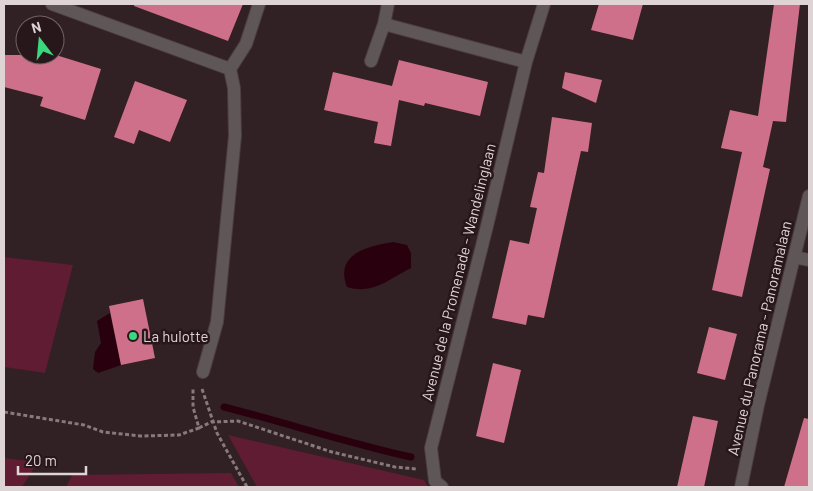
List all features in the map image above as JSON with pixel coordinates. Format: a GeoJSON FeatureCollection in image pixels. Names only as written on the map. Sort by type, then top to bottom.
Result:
{"type":"FeatureCollection","features":[{"type":"Feature","properties":{"kind":"street"},"geometry":{"type":"LineString","coordinates":[[52,4],[230,69]]}},
{"type":"Feature","properties":{"kind":"street"},"geometry":{"type":"LineString","coordinates":[[204,372],[217,322],[235,136],[234,88],[230,69],[246,44],[259,4]]}},
{"type":"Feature","properties":{"kind":"street"},"geometry":{"type":"LineString","coordinates":[[371,62],[384,24],[388,4]]}},
{"type":"Feature","properties":{"kind":"street","name":"Avenue de la Promenade - Wandelinglaan"},"geometry":{"type":"LineString","coordinates":[[442,487],[435,481],[431,448],[526,62],[544,4]]}},
{"type":"Feature","properties":{"kind":"street"},"geometry":{"type":"LineString","coordinates":[[384,24],[526,62]]}},
{"type":"Feature","properties":{"kind":"street","name":"Avenue du Panorama - Panoramalaan"},"geometry":{"type":"LineString","coordinates":[[741,487],[809,196]]}},
{"type":"Feature","properties":{"kind":"street"},"geometry":{"type":"LineString","coordinates":[[794,257],[809,260]]}},
{"type":"Feature","properties":{"kind":"path"},"geometry":{"type":"LineString","coordinates":[[204,372],[200,383],[211,422],[247,487]]}},
{"type":"Feature","properties":{"kind":"path"},"geometry":{"type":"LineString","coordinates":[[193,380],[193,407],[198,428]]}},
{"type":"Feature","properties":{"kind":"path"},"geometry":{"type":"LineString","coordinates":[[4,412],[76,424],[103,432],[141,436],[180,435],[211,422],[238,421],[332,452],[395,467],[433,470]]}},
{"type":"Feature","properties":{"kind":"shaded area"},"geometry":{"type":"Polygon","coordinates":[[[393,242],[407,245],[411,253],[411,268],[380,285],[365,289],[347,287],[344,276],[345,267],[349,259],[364,249],[393,242]]]}},
{"type":"Feature","properties":{"kind":"shaded area"},"geometry":{"type":"Polygon","coordinates":[[[4,257],[73,265],[45,373],[4,367],[4,257]]]}},
{"type":"Feature","properties":{"kind":"shaded area"},"geometry":{"type":"Polygon","coordinates":[[[110,313],[121,365],[98,373],[93,369],[95,352],[101,343],[97,321],[110,313]]]}},
{"type":"Feature","properties":{"kind":"shaded area"},"geometry":{"type":"Polygon","coordinates":[[[228,435],[424,480],[428,487],[257,487],[228,435]]]}},
{"type":"Feature","properties":{"kind":"shaded area"},"geometry":{"type":"Polygon","coordinates":[[[4,458],[38,462],[22,487],[4,487],[4,458]]]}},
{"type":"Feature","properties":{"kind":"shaded area"},"geometry":{"type":"Polygon","coordinates":[[[231,473],[239,487],[66,487],[72,475],[231,473]]]}},
{"type":"Feature","properties":{"kind":"building"},"geometry":{"type":"Polygon","coordinates":[[[134,4],[243,4],[228,41],[134,6],[134,4]]]}},
{"type":"Feature","properties":{"kind":"building"},"geometry":{"type":"Polygon","coordinates":[[[599,4],[643,4],[633,40],[591,30],[599,4]]]}},
{"type":"Feature","properties":{"kind":"building"},"geometry":{"type":"Polygon","coordinates":[[[774,4],[800,4],[786,122],[773,121],[763,167],[770,169],[742,297],[712,290],[742,152],[721,148],[730,110],[758,116],[774,4]]]}},
{"type":"Feature","properties":{"kind":"building"},"geometry":{"type":"Polygon","coordinates":[[[4,55],[15,55],[15,65],[65,65],[65,58],[101,69],[85,120],[40,106],[43,97],[4,87],[4,55]]]}},
{"type":"Feature","properties":{"kind":"building"},"geometry":{"type":"Polygon","coordinates":[[[399,60],[488,82],[480,116],[425,103],[424,106],[399,100],[391,146],[374,143],[378,122],[324,110],[333,72],[392,86],[399,60]]]}},
{"type":"Feature","properties":{"kind":"building"},"geometry":{"type":"Polygon","coordinates":[[[565,72],[602,80],[596,103],[562,88],[565,72]]]}},
{"type":"Feature","properties":{"kind":"building"},"geometry":{"type":"Polygon","coordinates":[[[135,81],[187,100],[170,142],[139,130],[134,144],[114,137],[135,81]]]}},
{"type":"Feature","properties":{"kind":"building"},"geometry":{"type":"Polygon","coordinates":[[[552,117],[592,123],[588,152],[581,151],[544,318],[528,315],[526,325],[492,318],[510,240],[529,244],[537,208],[530,207],[538,172],[544,173],[552,117]]]}},
{"type":"Feature","properties":{"kind":"building","name":"La hulotte"},"geometry":{"type":"Polygon","coordinates":[[[143,299],[155,358],[121,365],[109,306],[143,299]]]}},
{"type":"Feature","properties":{"kind":"building"},"geometry":{"type":"Polygon","coordinates":[[[709,327],[737,334],[725,380],[697,373],[709,327]]]}},
{"type":"Feature","properties":{"kind":"building"},"geometry":{"type":"Polygon","coordinates":[[[493,363],[521,370],[504,443],[476,436],[493,363]]]}},
{"type":"Feature","properties":{"kind":"building"},"geometry":{"type":"Polygon","coordinates":[[[693,416],[718,421],[704,487],[677,487],[693,416]]]}},
{"type":"Feature","properties":{"kind":"building"},"geometry":{"type":"Polygon","coordinates":[[[804,418],[809,419],[809,487],[784,487],[804,418]]]}},
{"type":"Feature","properties":{"kind":"waterway"},"geometry":{"type":"LineString","coordinates":[[224,407],[364,446],[411,457]]}},
{"type":"Feature","properties":{"kind":"place","name":"La hulotte"},"geometry":{"type":"Point","coordinates":[133,336]}}]}
